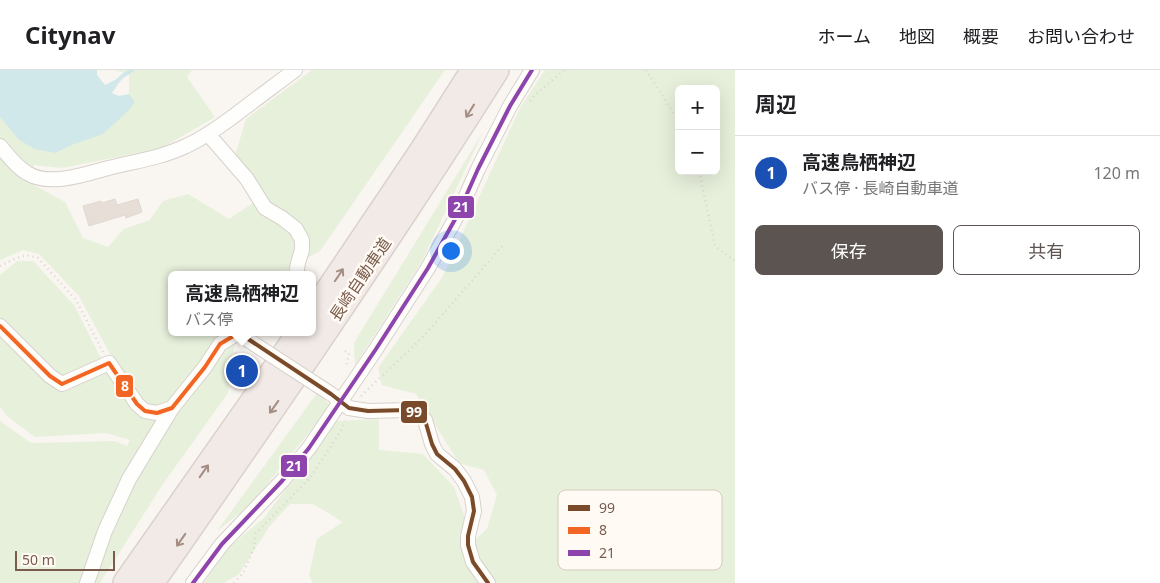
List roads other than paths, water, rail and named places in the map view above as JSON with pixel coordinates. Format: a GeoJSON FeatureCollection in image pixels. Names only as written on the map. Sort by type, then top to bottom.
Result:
{"type":"FeatureCollection","features":[{"type":"Feature","properties":{"kind":"highway","name":"長崎自動車道"},"geometry":{"type":"LineString","coordinates":[[316,309],[423,150],[474,70]]}},
{"type":"Feature","properties":{"kind":"highway","name":"長崎自動車道"},"geometry":{"type":"LineString","coordinates":[[151,583],[278,402],[439,160],[496,70]]}},
{"type":"Feature","properties":{"kind":"highway"},"geometry":{"type":"LineString","coordinates":[[126,583],[297,336]]}},
{"type":"Feature","properties":{"kind":"street"},"geometry":{"type":"LineString","coordinates":[[0,146],[27,174],[47,180],[83,175],[162,155],[185,147],[208,134],[295,70]]}},
{"type":"Feature","properties":{"kind":"street"},"geometry":{"type":"LineString","coordinates":[[193,583],[222,544],[282,481],[309,448],[335,398],[376,349],[428,268],[458,214],[510,106],[532,70]]}},
{"type":"Feature","properties":{"kind":"street"},"geometry":{"type":"LineString","coordinates":[[208,134],[247,179],[265,208],[282,218],[296,230],[302,240],[302,250],[297,271]]}},
{"type":"Feature","properties":{"kind":"street"},"geometry":{"type":"LineString","coordinates":[[0,326],[50,376],[62,384],[109,363],[137,404],[145,411],[157,413],[172,408]]}},
{"type":"Feature","properties":{"kind":"street"},"geometry":{"type":"LineString","coordinates":[[87,583],[105,531],[129,479],[172,408],[220,344],[240,336]]}},
{"type":"Feature","properties":{"kind":"street"},"geometry":{"type":"LineString","coordinates":[[243,336],[349,408],[368,411],[409,410],[418,413],[425,420],[437,454],[455,469],[472,497],[474,511],[468,536],[468,546],[473,562],[488,583]]}},
{"type":"Feature","properties":{"kind":"water"},"geometry":{"type":"Polygon","coordinates":[[[0,70],[97,70],[97,75],[105,85],[115,80],[120,81],[112,93],[119,96],[129,94],[135,102],[103,134],[55,153],[35,149],[19,140],[0,117],[0,70]]]}},
{"type":"Feature","properties":{"kind":"waterway"},"geometry":{"type":"LineString","coordinates":[[114,84],[132,70]]}},
{"type":"Feature","properties":{"kind":"place","name":"高速鳥栖神辺"},"geometry":{"type":"Point","coordinates":[242,371]}}]}
